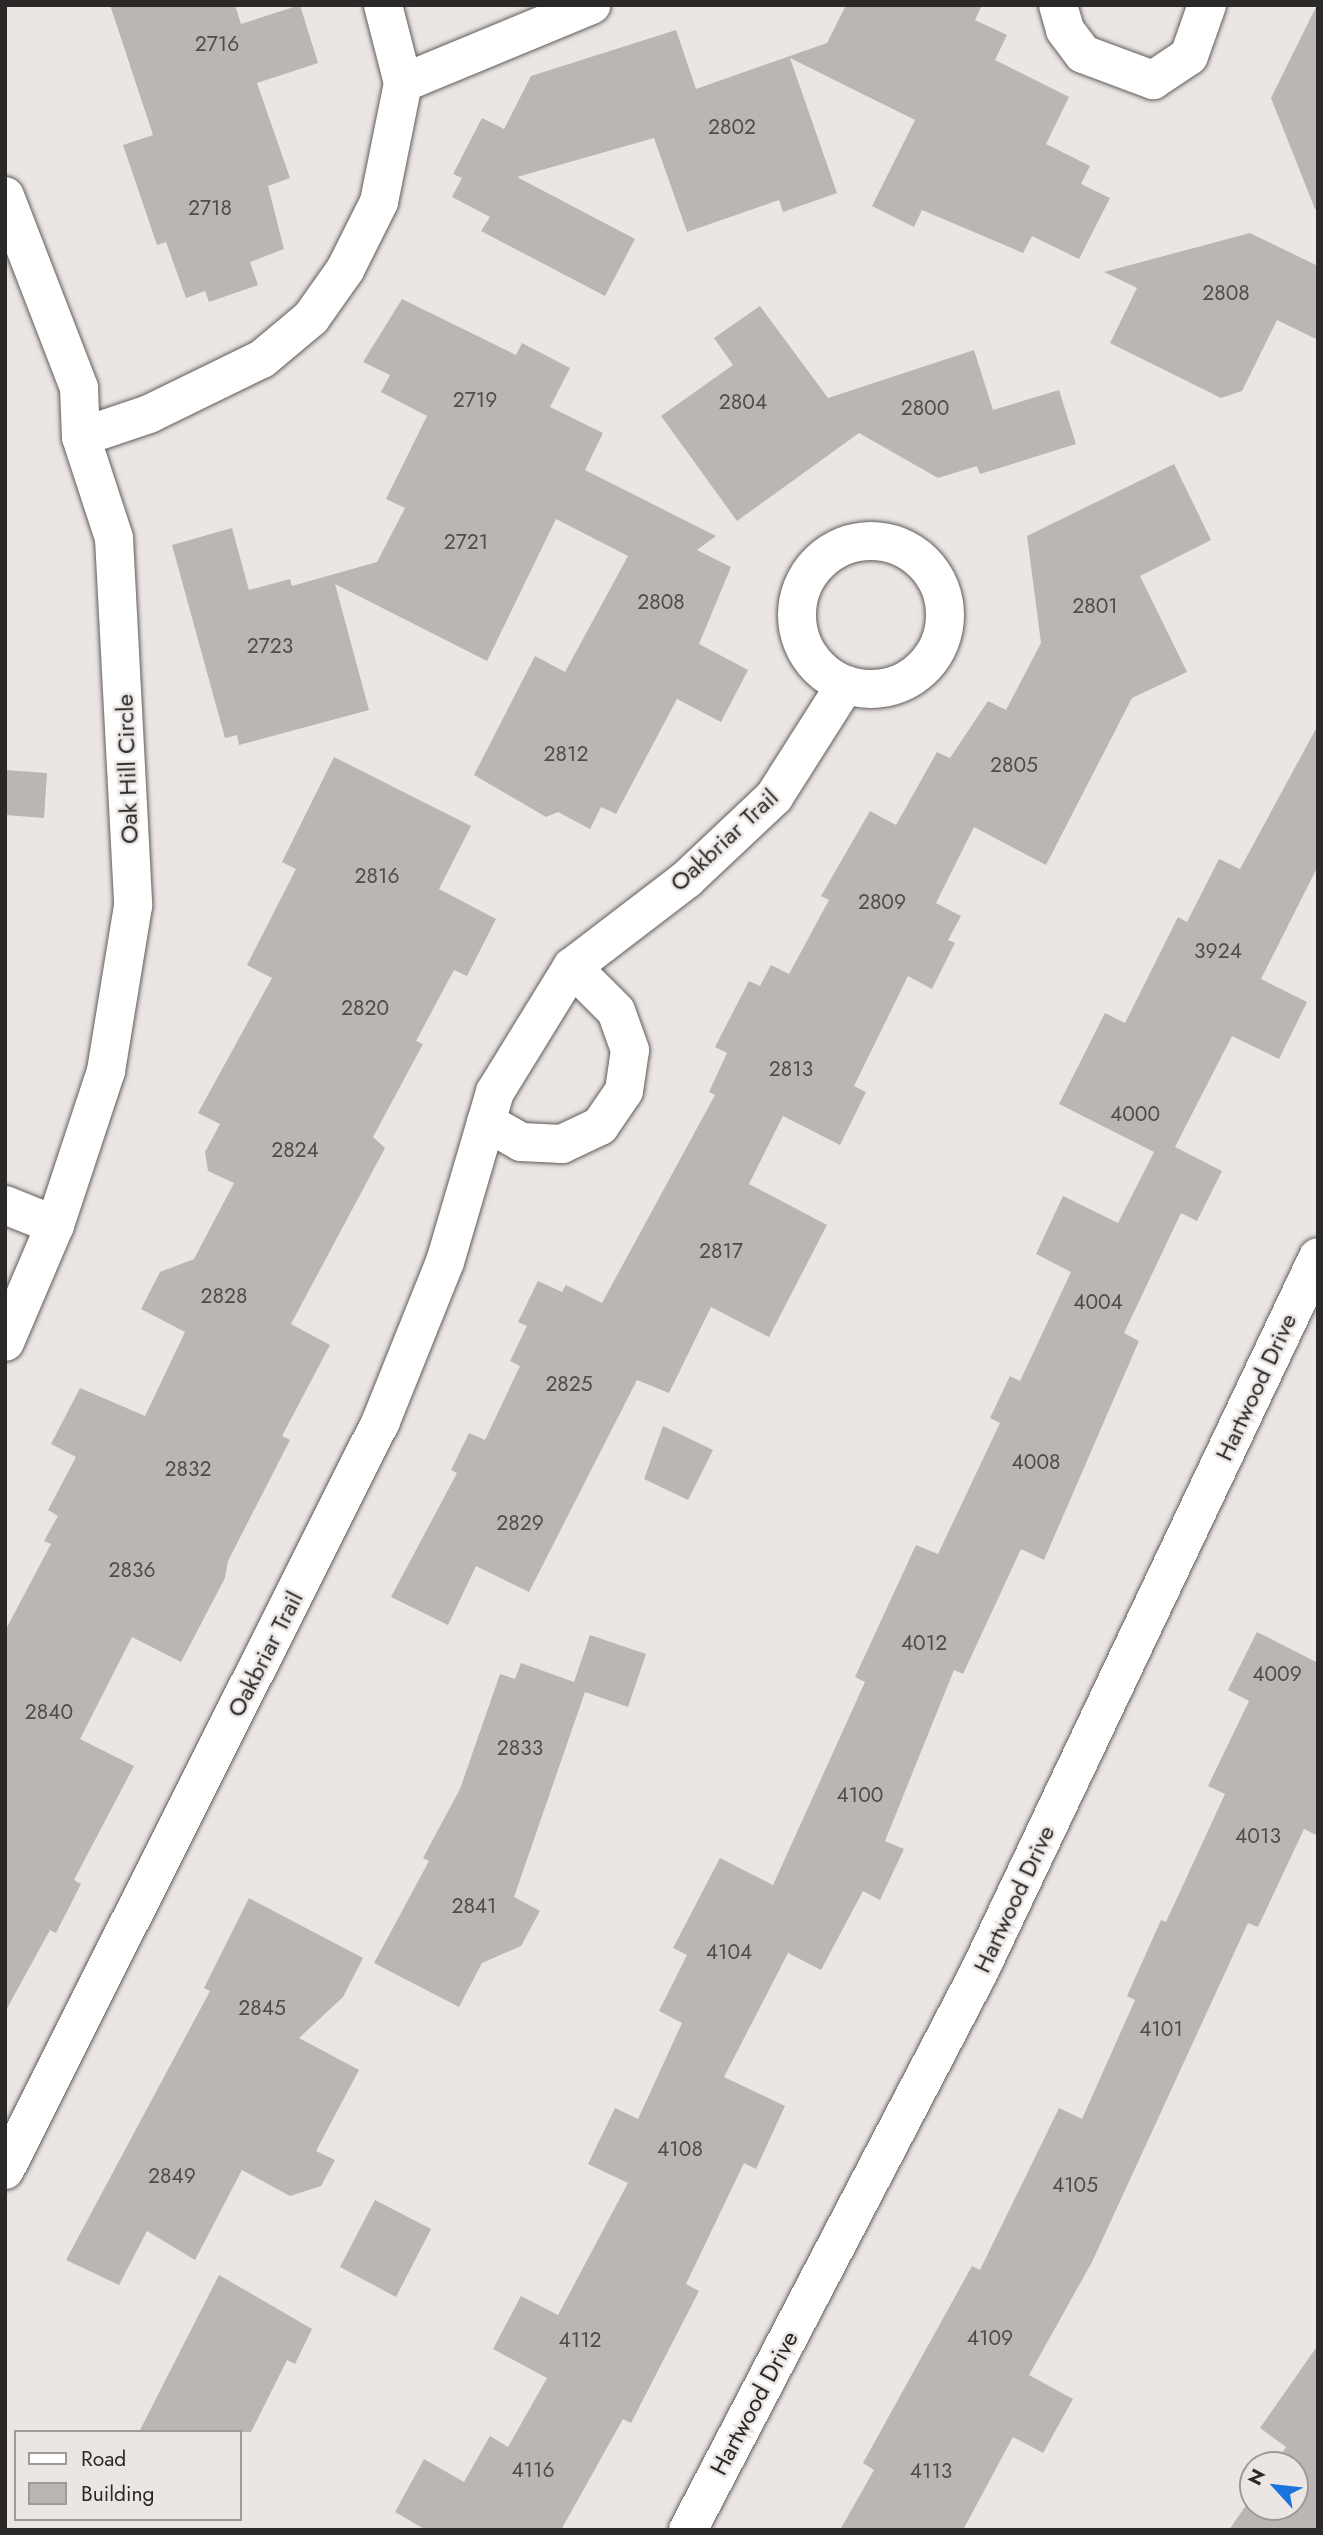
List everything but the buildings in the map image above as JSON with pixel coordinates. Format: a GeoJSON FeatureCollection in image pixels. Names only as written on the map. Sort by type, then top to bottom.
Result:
{"type":"FeatureCollection","features":[{"type":"Feature","properties":{"kind":"street"},"geometry":{"type":"LineString","coordinates":[[81,437],[149,414],[262,359],[311,318],[379,202],[403,83],[383,5]]}},
{"type":"Feature","properties":{"kind":"street"},"geometry":{"type":"LineString","coordinates":[[403,83],[592,5]]}},
{"type":"Feature","properties":{"kind":"street"},"geometry":{"type":"LineString","coordinates":[[1058,5],[1065,30],[1083,54],[1153,80],[1189,56],[1207,5]]}},
{"type":"Feature","properties":{"kind":"street","name":"Oak Hill Circle"},"geometry":{"type":"LineString","coordinates":[[5,196],[79,388],[81,437],[114,538],[133,906],[106,1071],[55,1225],[5,1342]]}},
{"type":"Feature","properties":{"kind":"street","name":"Oakbriar Trail"},"geometry":{"type":"LineString","coordinates":[[5,2170],[381,1422],[444,1262],[495,1092],[572,967],[687,879],[774,797],[845,685]]}},
{"type":"Feature","properties":{"kind":"street"},"geometry":{"type":"LineString","coordinates":[[486,1122],[521,1142],[562,1144],[600,1126],[624,1091],[630,1050],[616,1011],[572,967]]}},
{"type":"Feature","properties":{"kind":"street"},"geometry":{"type":"LineString","coordinates":[[5,1205],[55,1225]]}},
{"type":"Feature","properties":{"kind":"street","name":"Hartwood Drive"},"geometry":{"type":"LineString","coordinates":[[688,2530],[979,1972],[1318,1257]]}}]}
